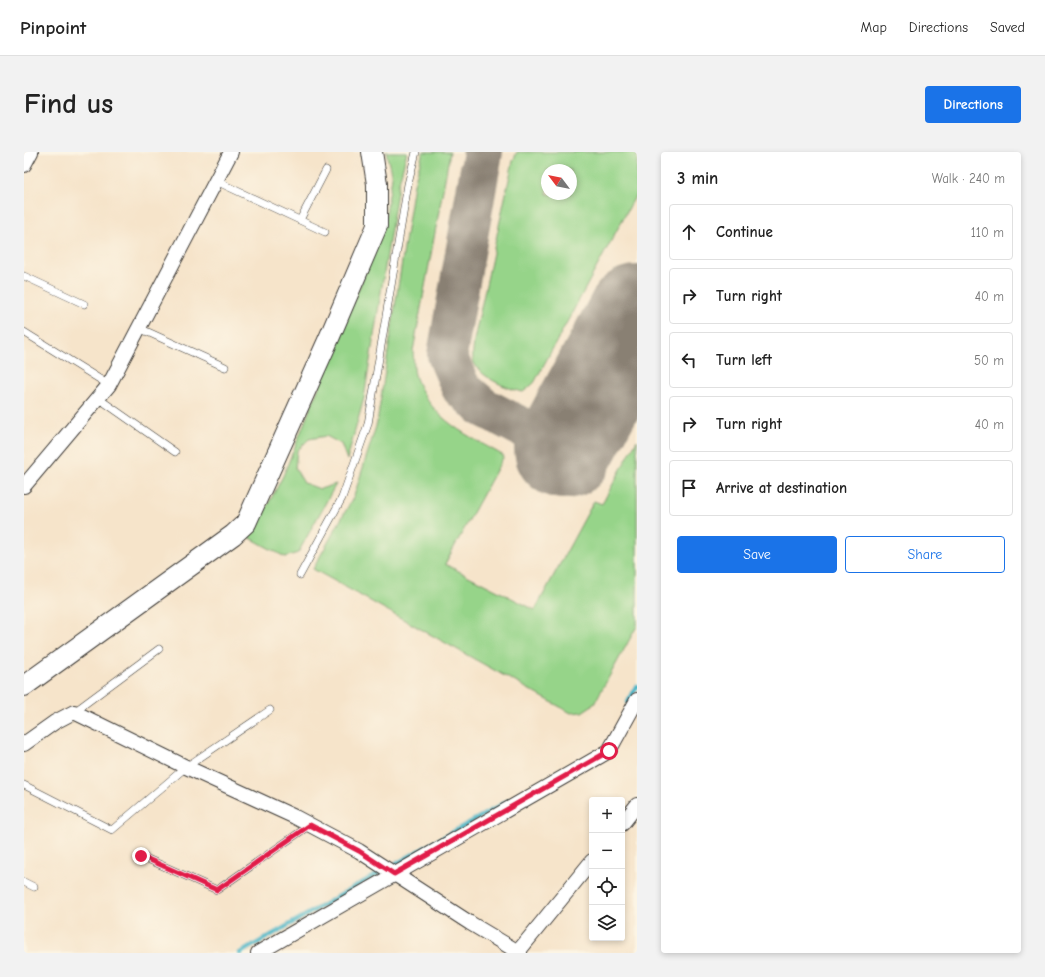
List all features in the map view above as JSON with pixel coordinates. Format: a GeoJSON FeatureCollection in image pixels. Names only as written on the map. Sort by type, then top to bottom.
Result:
{"type":"FeatureCollection","features":[{"type":"Feature","properties":{"kind":"street"},"geometry":{"type":"LineString","coordinates":[[24,165],[31,152]]}},
{"type":"Feature","properties":{"kind":"street"},"geometry":{"type":"LineString","coordinates":[[24,486],[109,385],[231,152]]}},
{"type":"Feature","properties":{"kind":"street"},"geometry":{"type":"LineString","coordinates":[[24,686],[233,535],[246,523],[330,336],[377,226],[378,184],[372,152]]}},
{"type":"Feature","properties":{"kind":"street"},"geometry":{"type":"LineString","coordinates":[[258,953],[389,870],[609,751],[637,700]]}},
{"type":"Feature","properties":{"kind":"street"},"geometry":{"type":"LineString","coordinates":[[24,744],[55,722],[74,712],[186,767],[310,825],[359,851],[519,953],[589,865]]}},
{"type":"Feature","properties":{"kind":"street"},"geometry":{"type":"LineString","coordinates":[[625,820],[637,805]]}},
{"type":"Feature","properties":{"kind":"lane"},"geometry":{"type":"LineString","coordinates":[[300,575],[342,498],[368,424],[408,184],[416,152]]}},
{"type":"Feature","properties":{"kind":"lane"},"geometry":{"type":"LineString","coordinates":[[300,220],[326,170]]}},
{"type":"Feature","properties":{"kind":"lane"},"geometry":{"type":"LineString","coordinates":[[216,181],[325,232]]}},
{"type":"Feature","properties":{"kind":"lane"},"geometry":{"type":"LineString","coordinates":[[24,276],[84,304]]}},
{"type":"Feature","properties":{"kind":"lane"},"geometry":{"type":"LineString","coordinates":[[139,328],[225,367]]}},
{"type":"Feature","properties":{"kind":"lane"},"geometry":{"type":"LineString","coordinates":[[24,332],[109,385]]}},
{"type":"Feature","properties":{"kind":"lane"},"geometry":{"type":"LineString","coordinates":[[98,398],[175,452]]}},
{"type":"Feature","properties":{"kind":"lane"},"geometry":{"type":"LineString","coordinates":[[74,712],[159,649]]}},
{"type":"Feature","properties":{"kind":"lane"},"geometry":{"type":"LineString","coordinates":[[24,785],[112,830],[186,767],[270,710]]}},
{"type":"Feature","properties":{"kind":"lane"},"geometry":{"type":"LineString","coordinates":[[141,856],[217,890],[310,825]]}},
{"type":"Feature","properties":{"kind":"lane"},"geometry":{"type":"LineString","coordinates":[[24,882],[34,887]]}},
{"type":"Feature","properties":{"kind":"green space"},"geometry":{"type":"Polygon","coordinates":[[[386,152],[407,152],[398,186],[364,398],[347,460],[341,444],[326,436],[309,439],[297,451],[295,468],[304,483],[320,489],[336,484],[298,553],[285,557],[243,534],[263,514],[283,476],[384,226],[392,177],[386,152]]]}},
{"type":"Feature","properties":{"kind":"green space"},"geometry":{"type":"Polygon","coordinates":[[[423,152],[450,152],[413,351],[415,375],[423,393],[441,416],[452,425],[504,456],[445,564],[535,610],[594,501],[602,504],[637,440],[637,626],[594,704],[582,712],[571,713],[313,569],[354,496],[377,423],[414,184],[423,152]]]}},
{"type":"Feature","properties":{"kind":"green space"},"geometry":{"type":"Polygon","coordinates":[[[517,152],[637,152],[637,193],[534,383],[523,392],[501,385],[486,376],[475,365],[473,359],[474,340],[513,161],[517,152]]]}},
{"type":"Feature","properties":{"kind":"waterway"},"geometry":{"type":"LineString","coordinates":[[628,702],[637,686]]}},
{"type":"Feature","properties":{"kind":"waterway"},"geometry":{"type":"LineString","coordinates":[[240,953],[510,800]]}},
{"type":"Feature","properties":{"kind":"taxiway"},"geometry":{"type":"LineString","coordinates":[[483,152],[447,355],[461,388],[483,407],[564,449],[560,446]]}},
{"type":"Feature","properties":{"kind":"runway"},"geometry":{"type":"LineString","coordinates":[[564,449],[637,315]]}},
{"type":"Feature","properties":{"kind":"route"},"geometry":{"type":"LineString","coordinates":[[141,856],[217,890],[310,825],[359,851],[394,874],[609,751]]}}]}
